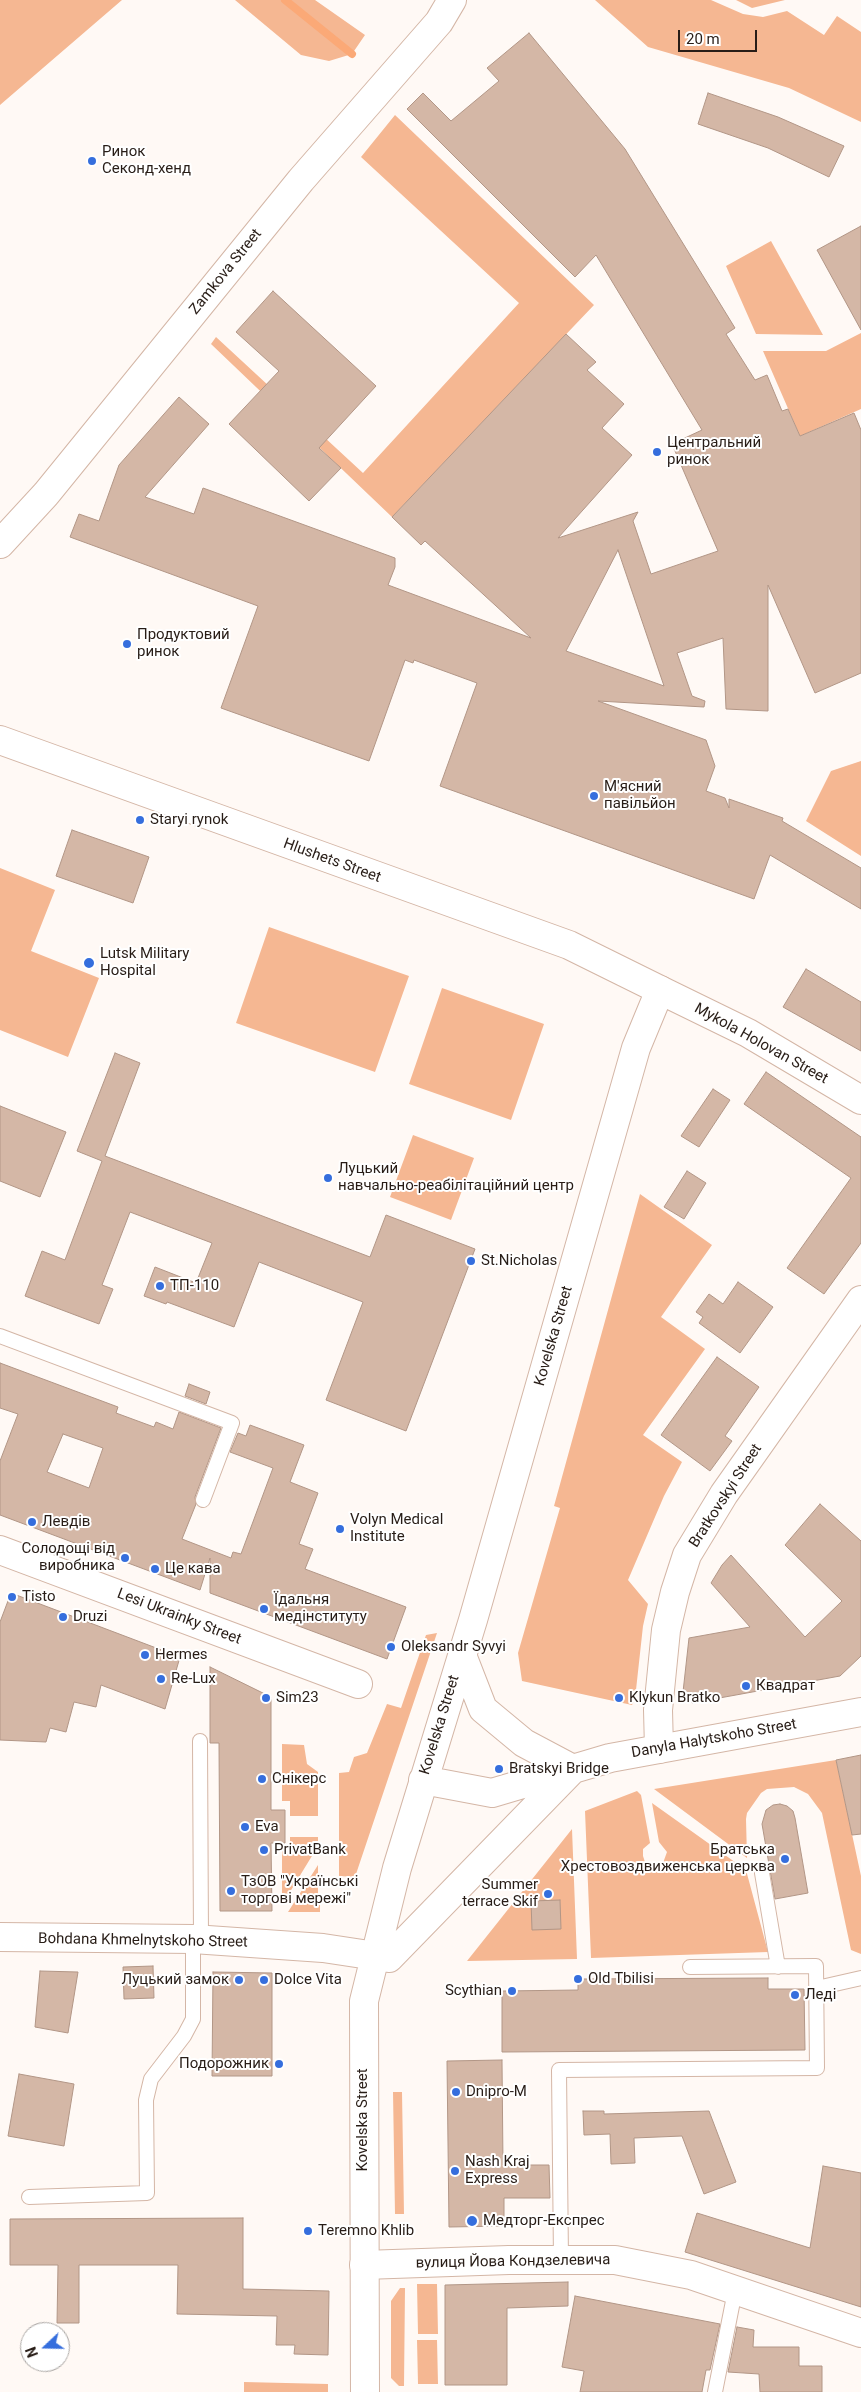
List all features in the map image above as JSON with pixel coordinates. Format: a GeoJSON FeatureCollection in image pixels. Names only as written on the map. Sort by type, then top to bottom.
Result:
{"type":"FeatureCollection","features":[{"type":"Feature","properties":{"kind":"main road","name":"Zamkova Street"},"geometry":{"type":"LineString","coordinates":[[0,544],[46,494],[301,180],[439,22],[452,0]]}},
{"type":"Feature","properties":{"kind":"main road","name":"Hlushets Street"},"geometry":{"type":"LineString","coordinates":[[0,740],[569,945],[660,990]]}},
{"type":"Feature","properties":{"kind":"main road","name":"Mykola Holovan Street"},"geometry":{"type":"LineString","coordinates":[[660,990],[748,1033],[861,1100]]}},
{"type":"Feature","properties":{"kind":"main road","name":"Kovelska Street"},"geometry":{"type":"LineString","coordinates":[[365,2392],[364,2001],[396,1868],[462,1655],[636,1048],[660,990]]}},
{"type":"Feature","properties":{"kind":"main road","name":"Bratkovskyi Street"},"geometry":{"type":"LineString","coordinates":[[659,1749],[658,1710],[666,1630],[675,1592],[688,1555],[724,1494],[861,1300]]}},
{"type":"Feature","properties":{"kind":"main road","name":"Lesi Ukrainky Street"},"geometry":{"type":"LineString","coordinates":[[0,1550],[358,1684]]}},
{"type":"Feature","properties":{"kind":"main road"},"geometry":{"type":"LineString","coordinates":[[375,1956],[389,1958],[573,1769],[524,1743],[483,1709],[462,1655]]}},
{"type":"Feature","properties":{"kind":"main road","name":"Danyla Halytskoho Street"},"geometry":{"type":"LineString","coordinates":[[423,1780],[492,1793],[610,1758],[861,1712]]}},
{"type":"Feature","properties":{"kind":"main road","name":"Bohdana Khmelnytskoho Street"},"geometry":{"type":"LineString","coordinates":[[0,1937],[197,1939],[323,1948],[375,1956]]}},
{"type":"Feature","properties":{"kind":"main road","name":"вулиця Йова Кондзелевича"},"geometry":{"type":"LineString","coordinates":[[364,2265],[615,2260],[691,2275],[861,2333]]}},
{"type":"Feature","properties":{"kind":"lane"},"geometry":{"type":"LineString","coordinates":[[0,1336],[232,1423],[203,1500]]}},
{"type":"Feature","properties":{"kind":"lane"},"geometry":{"type":"LineString","coordinates":[[29,2197],[147,2193],[146,2100],[151,2079],[184,2036],[193,2019],[197,1939],[200,1742]]}},
{"type":"Feature","properties":{"kind":"lane"},"geometry":{"type":"LineString","coordinates":[[762,1873],[778,1967]]}},
{"type":"Feature","properties":{"kind":"lane"},"geometry":{"type":"LineString","coordinates":[[560,2260],[559,2070],[817,2068],[816,1966],[690,1967]]}},
{"type":"Feature","properties":{"kind":"lane"},"geometry":{"type":"LineString","coordinates":[[817,1988],[861,1978]]}},
{"type":"Feature","properties":{"kind":"lane"},"geometry":{"type":"LineString","coordinates":[[714,2392],[734,2291]]}},
{"type":"Feature","properties":{"kind":"shaded area"},"geometry":{"type":"Polygon","coordinates":[[[0,0],[122,0],[0,105],[0,0]]]}},
{"type":"Feature","properties":{"kind":"shaded area"},"geometry":{"type":"Polygon","coordinates":[[[235,0],[315,0],[365,35],[352,54],[329,61],[301,55],[235,0]]]}},
{"type":"Feature","properties":{"kind":"shaded area"},"geometry":{"type":"Polygon","coordinates":[[[595,0],[711,0],[743,14],[763,17],[787,11],[824,35],[837,16],[861,32],[861,122],[789,88],[648,47],[595,0]]]}},
{"type":"Feature","properties":{"kind":"shaded area"},"geometry":{"type":"Polygon","coordinates":[[[736,0],[785,0],[752,8],[736,0]]]}},
{"type":"Feature","properties":{"kind":"shaded area"},"geometry":{"type":"Polygon","coordinates":[[[395,115],[594,305],[392,517],[211,344],[216,337],[363,473],[519,303],[361,157],[395,115]]]}},
{"type":"Feature","properties":{"kind":"shaded area"},"geometry":{"type":"Polygon","coordinates":[[[771,241],[823,335],[756,334],[726,266],[771,241]]]}},
{"type":"Feature","properties":{"kind":"shaded area"},"geometry":{"type":"Polygon","coordinates":[[[861,333],[861,409],[800,436],[763,351],[826,351],[861,333]]]}},
{"type":"Feature","properties":{"kind":"shaded area"},"geometry":{"type":"Polygon","coordinates":[[[861,761],[861,856],[806,821],[831,771],[861,761]]]}},
{"type":"Feature","properties":{"kind":"shaded area"},"geometry":{"type":"Polygon","coordinates":[[[0,868],[55,890],[31,951],[99,978],[68,1057],[0,1030],[0,868]]]}},
{"type":"Feature","properties":{"kind":"shaded area"},"geometry":{"type":"Polygon","coordinates":[[[269,927],[409,976],[375,1072],[236,1023],[269,927]]]}},
{"type":"Feature","properties":{"kind":"shaded area"},"geometry":{"type":"Polygon","coordinates":[[[442,988],[544,1024],[511,1120],[409,1084],[442,988]]]}},
{"type":"Feature","properties":{"kind":"shaded area"},"geometry":{"type":"Polygon","coordinates":[[[413,1135],[474,1158],[451,1220],[390,1197],[413,1135]]]}},
{"type":"Feature","properties":{"kind":"shaded area"},"geometry":{"type":"Polygon","coordinates":[[[640,1194],[712,1245],[661,1317],[705,1349],[643,1435],[682,1462],[664,1496],[628,1580],[648,1604],[643,1626],[635,1699],[632,1705],[522,1681],[518,1653],[560,1508],[554,1506],[640,1194]]]}},
{"type":"Feature","properties":{"kind":"shaded area"},"geometry":{"type":"Polygon","coordinates":[[[437,1633],[355,1877],[339,1876],[339,1773],[349,1772],[354,1757],[367,1753],[387,1704],[401,1708],[426,1635],[437,1633]]]}},
{"type":"Feature","properties":{"kind":"shaded area"},"geometry":{"type":"Polygon","coordinates":[[[282,1744],[304,1745],[307,1764],[318,1772],[318,1816],[290,1816],[290,1801],[282,1801],[282,1744]]]}},
{"type":"Feature","properties":{"kind":"shaded area"},"geometry":{"type":"Polygon","coordinates":[[[836,1760],[861,1876],[861,1954],[851,1950],[822,1813],[808,1794],[794,1787],[767,1789],[761,1793],[747,1813],[747,1858],[654,1789],[836,1760]]]}},
{"type":"Feature","properties":{"kind":"shaded area"},"geometry":{"type":"Polygon","coordinates":[[[637,1791],[641,1795],[650,1843],[643,1849],[645,1862],[657,1866],[663,1863],[667,1852],[659,1842],[652,1803],[746,1870],[768,1952],[591,1958],[585,1811],[637,1791]]]}},
{"type":"Feature","properties":{"kind":"shaded area","name":"Summer terrace Skif"},"geometry":{"type":"Polygon","coordinates":[[[572,1829],[577,1959],[467,1961],[572,1829]]]}},
{"type":"Feature","properties":{"kind":"shaded area"},"geometry":{"type":"Polygon","coordinates":[[[290,1837],[318,1837],[318,1846],[282,1905],[282,1851],[290,1851],[290,1837]]]}},
{"type":"Feature","properties":{"kind":"shaded area"},"geometry":{"type":"Polygon","coordinates":[[[318,1865],[318,1905],[320,1905],[320,1912],[288,1912],[318,1865]]]}},
{"type":"Feature","properties":{"kind":"shaded area"},"geometry":{"type":"Polygon","coordinates":[[[393,2092],[402,2092],[404,2214],[395,2214],[393,2092]]]}},
{"type":"Feature","properties":{"kind":"shaded area"},"geometry":{"type":"Polygon","coordinates":[[[417,2284],[437,2284],[438,2334],[418,2334],[417,2284]]]}},
{"type":"Feature","properties":{"kind":"shaded area"},"geometry":{"type":"Polygon","coordinates":[[[400,2288],[405,2288],[404,2386],[399,2386],[391,2378],[391,2301],[400,2288]]]}},
{"type":"Feature","properties":{"kind":"shaded area"},"geometry":{"type":"Polygon","coordinates":[[[417,2340],[437,2340],[438,2384],[418,2384],[417,2340]]]}},
{"type":"Feature","properties":{"kind":"shaded area"},"geometry":{"type":"Polygon","coordinates":[[[244,2382],[328,2384],[328,2392],[244,2392],[244,2382]]]}},
{"type":"Feature","properties":{"kind":"building","name":"Центральний ринок"},"geometry":{"type":"Polygon","coordinates":[[[529,33],[625,149],[735,328],[726,334],[755,380],[767,375],[782,411],[788,409],[800,436],[854,413],[861,430],[861,673],[815,693],[768,585],[768,711],[726,709],[723,638],[677,653],[692,696],[705,701],[704,707],[598,701],[706,740],[715,766],[706,791],[725,798],[729,808],[729,799],[783,818],[782,821],[861,868],[861,909],[770,855],[754,899],[440,786],[477,683],[414,660],[413,663],[405,660],[369,761],[221,708],[258,606],[70,537],[79,514],[99,521],[119,465],[179,397],[209,424],[145,497],[194,514],[203,488],[395,558],[395,567],[388,585],[531,638],[425,541],[421,545],[392,517],[566,334],[596,362],[587,370],[624,404],[602,428],[632,455],[558,538],[638,512],[633,521],[651,574],[718,551],[672,444],[702,430],[596,255],[575,277],[407,109],[423,93],[451,121],[499,81],[487,68],[529,33]],[[618,550],[566,651],[664,686],[618,550]]]}},
{"type":"Feature","properties":{"kind":"building"},"geometry":{"type":"Polygon","coordinates":[[[708,93],[778,117],[844,146],[829,177],[768,148],[698,124],[708,93]]]}},
{"type":"Feature","properties":{"kind":"building"},"geometry":{"type":"Polygon","coordinates":[[[861,226],[861,330],[817,250],[861,226]]]}},
{"type":"Feature","properties":{"kind":"building"},"geometry":{"type":"Polygon","coordinates":[[[273,291],[376,386],[319,448],[341,468],[309,501],[229,424],[279,371],[236,332],[273,291]]]}},
{"type":"Feature","properties":{"kind":"building"},"geometry":{"type":"Polygon","coordinates":[[[72,830],[149,857],[133,903],[56,876],[72,830]]]}},
{"type":"Feature","properties":{"kind":"building"},"geometry":{"type":"Polygon","coordinates":[[[806,969],[861,1002],[861,1051],[783,1007],[806,969]]]}},
{"type":"Feature","properties":{"kind":"building"},"geometry":{"type":"Polygon","coordinates":[[[115,1053],[140,1063],[105,1156],[370,1257],[386,1215],[475,1249],[406,1431],[326,1400],[363,1302],[259,1262],[234,1327],[167,1302],[166,1304],[144,1296],[155,1267],[196,1283],[212,1243],[130,1212],[102,1285],[113,1289],[99,1324],[25,1296],[42,1251],[65,1260],[102,1161],[77,1151],[115,1053]]]}},
{"type":"Feature","properties":{"kind":"building"},"geometry":{"type":"Polygon","coordinates":[[[766,1072],[861,1137],[861,1243],[824,1294],[787,1268],[851,1178],[744,1104],[766,1072]]]}},
{"type":"Feature","properties":{"kind":"building"},"geometry":{"type":"Polygon","coordinates":[[[713,1089],[730,1100],[699,1147],[681,1136],[713,1089]]]}},
{"type":"Feature","properties":{"kind":"building"},"geometry":{"type":"Polygon","coordinates":[[[0,1106],[66,1132],[40,1197],[0,1181],[0,1106]]]}},
{"type":"Feature","properties":{"kind":"building"},"geometry":{"type":"Polygon","coordinates":[[[687,1171],[706,1183],[684,1219],[664,1207],[687,1171]]]}},
{"type":"Feature","properties":{"kind":"building"},"geometry":{"type":"Polygon","coordinates":[[[738,1282],[773,1307],[740,1353],[699,1323],[703,1317],[696,1312],[709,1294],[723,1304],[738,1282]]]}},
{"type":"Feature","properties":{"kind":"building"},"geometry":{"type":"Polygon","coordinates":[[[717,1357],[759,1387],[725,1436],[732,1441],[710,1471],[661,1435],[717,1357]]]}},
{"type":"Feature","properties":{"kind":"building"},"geometry":{"type":"Polygon","coordinates":[[[0,1363],[118,1407],[116,1413],[154,1427],[156,1422],[173,1429],[179,1412],[221,1428],[195,1497],[196,1504],[182,1539],[231,1558],[233,1552],[241,1554],[273,1468],[230,1452],[238,1433],[246,1436],[250,1425],[304,1445],[290,1482],[318,1493],[299,1544],[313,1549],[305,1569],[406,1607],[387,1659],[210,1593],[210,1558],[200,1590],[0,1515],[0,1461],[18,1414],[0,1408],[0,1363]],[[63,1434],[47,1472],[89,1488],[103,1448],[63,1434]]]}},
{"type":"Feature","properties":{"kind":"building"},"geometry":{"type":"Polygon","coordinates":[[[189,1384],[210,1392],[206,1404],[185,1396],[189,1384]]]}},
{"type":"Feature","properties":{"kind":"building"},"geometry":{"type":"Polygon","coordinates":[[[820,1504],[861,1541],[861,1656],[840,1676],[692,1703],[683,1692],[689,1638],[750,1627],[711,1583],[722,1565],[731,1555],[805,1637],[842,1601],[785,1545],[820,1504]]]}},
{"type":"Feature","properties":{"kind":"building"},"geometry":{"type":"Polygon","coordinates":[[[11,1593],[180,1657],[165,1709],[101,1685],[96,1707],[74,1702],[66,1732],[50,1728],[46,1742],[0,1740],[0,1622],[11,1593]]]}},
{"type":"Feature","properties":{"kind":"building"},"geometry":{"type":"Polygon","coordinates":[[[210,1667],[271,1697],[271,1810],[285,1810],[285,1843],[271,1843],[272,1911],[220,1911],[219,1743],[210,1743],[210,1667]]]}},
{"type":"Feature","properties":{"kind":"building"},"geometry":{"type":"Polygon","coordinates":[[[861,1755],[861,1834],[852,1835],[836,1760],[861,1755]]]}},
{"type":"Feature","properties":{"kind":"building","name":"Братська Хрестовоздвиженська церква"},"geometry":{"type":"Polygon","coordinates":[[[773,1805],[787,1806],[793,1811],[808,1893],[775,1899],[762,1824],[766,1810],[773,1805]]]}},
{"type":"Feature","properties":{"kind":"building"},"geometry":{"type":"Polygon","coordinates":[[[560,1900],[561,1929],[532,1930],[531,1901],[560,1900]]]}},
{"type":"Feature","properties":{"kind":"building"},"geometry":{"type":"Polygon","coordinates":[[[153,1966],[154,1998],[124,1999],[123,1967],[153,1966]]]}},
{"type":"Feature","properties":{"kind":"building"},"geometry":{"type":"Polygon","coordinates":[[[40,1971],[78,1972],[68,2033],[35,2027],[40,1971]]]}},
{"type":"Feature","properties":{"kind":"building"},"geometry":{"type":"Polygon","coordinates":[[[213,1972],[272,1973],[272,2076],[212,2076],[213,1972]]]}},
{"type":"Feature","properties":{"kind":"building"},"geometry":{"type":"Polygon","coordinates":[[[768,1978],[768,1989],[804,1989],[805,2050],[502,2052],[502,1991],[578,1990],[578,1979],[768,1978]]]}},
{"type":"Feature","properties":{"kind":"building"},"geometry":{"type":"Polygon","coordinates":[[[502,2060],[503,2165],[549,2165],[550,2198],[504,2198],[504,2226],[449,2227],[447,2061],[502,2060]]]}},
{"type":"Feature","properties":{"kind":"building"},"geometry":{"type":"Polygon","coordinates":[[[19,2074],[74,2084],[64,2146],[8,2136],[19,2074]]]}},
{"type":"Feature","properties":{"kind":"building"},"geometry":{"type":"Polygon","coordinates":[[[583,2111],[604,2111],[604,2114],[709,2111],[736,2182],[704,2194],[682,2136],[634,2138],[635,2163],[611,2164],[610,2134],[584,2135],[583,2111]]]}},
{"type":"Feature","properties":{"kind":"building"},"geometry":{"type":"Polygon","coordinates":[[[823,2166],[861,2173],[861,2307],[685,2252],[697,2213],[810,2248],[823,2166]]]}},
{"type":"Feature","properties":{"kind":"building"},"geometry":{"type":"Polygon","coordinates":[[[243,2218],[243,2289],[329,2291],[328,2355],[294,2354],[295,2345],[276,2345],[277,2316],[177,2314],[178,2265],[79,2265],[79,2323],[57,2322],[58,2265],[10,2265],[10,2219],[243,2218]]]}},
{"type":"Feature","properties":{"kind":"building"},"geometry":{"type":"Polygon","coordinates":[[[568,2282],[568,2306],[507,2308],[507,2385],[445,2385],[445,2285],[568,2282]]]}},
{"type":"Feature","properties":{"kind":"building"},"geometry":{"type":"Polygon","coordinates":[[[575,2296],[720,2324],[710,2370],[706,2370],[702,2392],[580,2392],[584,2371],[562,2367],[575,2296]]]}},
{"type":"Feature","properties":{"kind":"building"},"geometry":{"type":"Polygon","coordinates":[[[737,2327],[754,2330],[753,2347],[799,2347],[799,2366],[822,2366],[822,2392],[760,2392],[759,2374],[728,2372],[737,2327]]]}},
{"type":"Feature","properties":{"kind":"waterway"},"geometry":{"type":"LineString","coordinates":[[285,0],[352,54]]}},
{"type":"Feature","properties":{"kind":"place","name":"Ринок Секонд-хенд"},"geometry":{"type":"Point","coordinates":[92,161]}},
{"type":"Feature","properties":{"kind":"place","name":"Центральний ринок"},"geometry":{"type":"Point","coordinates":[657,452]}},
{"type":"Feature","properties":{"kind":"place","name":"Продуктовий ринок"},"geometry":{"type":"Point","coordinates":[127,644]}},
{"type":"Feature","properties":{"kind":"place","name":"М'ясний павільйон"},"geometry":{"type":"Point","coordinates":[594,796]}},
{"type":"Feature","properties":{"kind":"place","name":"Staryi rynok"},"geometry":{"type":"Point","coordinates":[140,820]}},
{"type":"Feature","properties":{"kind":"place","name":"Lutsk Military Hospital"},"geometry":{"type":"Point","coordinates":[89,963]}},
{"type":"Feature","properties":{"kind":"place","name":"Луцький навчально-реабілітаційний центр"},"geometry":{"type":"Point","coordinates":[328,1178]}},
{"type":"Feature","properties":{"kind":"place","name":"St.Nicholas"},"geometry":{"type":"Point","coordinates":[471,1261]}},
{"type":"Feature","properties":{"kind":"place","name":"ТП-110"},"geometry":{"type":"Point","coordinates":[160,1286]}},
{"type":"Feature","properties":{"kind":"place","name":"Левдів"},"geometry":{"type":"Point","coordinates":[32,1522]}},
{"type":"Feature","properties":{"kind":"place","name":"Volyn Medical Institute"},"geometry":{"type":"Point","coordinates":[340,1529]}},
{"type":"Feature","properties":{"kind":"place","name":"Солодощі від виробника"},"geometry":{"type":"Point","coordinates":[125,1558]}},
{"type":"Feature","properties":{"kind":"place","name":"Це кава"},"geometry":{"type":"Point","coordinates":[155,1569]}},
{"type":"Feature","properties":{"kind":"place","name":"Tisto"},"geometry":{"type":"Point","coordinates":[12,1597]}},
{"type":"Feature","properties":{"kind":"place","name":"Їдальня медінституту"},"geometry":{"type":"Point","coordinates":[264,1609]}},
{"type":"Feature","properties":{"kind":"place","name":"Druzi"},"geometry":{"type":"Point","coordinates":[63,1617]}},
{"type":"Feature","properties":{"kind":"place","name":"Oleksandr Syvyi"},"geometry":{"type":"Point","coordinates":[391,1647]}},
{"type":"Feature","properties":{"kind":"place","name":"Hermes"},"geometry":{"type":"Point","coordinates":[145,1655]}},
{"type":"Feature","properties":{"kind":"place","name":"Re-Lux"},"geometry":{"type":"Point","coordinates":[161,1679]}},
{"type":"Feature","properties":{"kind":"place","name":"Квадрат"},"geometry":{"type":"Point","coordinates":[746,1686]}},
{"type":"Feature","properties":{"kind":"place","name":"Sim23"},"geometry":{"type":"Point","coordinates":[266,1698]}},
{"type":"Feature","properties":{"kind":"place","name":"Klykun Bratko"},"geometry":{"type":"Point","coordinates":[619,1698]}},
{"type":"Feature","properties":{"kind":"place","name":"Bratskyi Bridge"},"geometry":{"type":"Point","coordinates":[499,1769]}},
{"type":"Feature","properties":{"kind":"place","name":"Снікерс"},"geometry":{"type":"Point","coordinates":[262,1779]}},
{"type":"Feature","properties":{"kind":"place","name":"Eva"},"geometry":{"type":"Point","coordinates":[245,1827]}},
{"type":"Feature","properties":{"kind":"place","name":"PrivatBank"},"geometry":{"type":"Point","coordinates":[264,1850]}},
{"type":"Feature","properties":{"kind":"place","name":"Братська Хрестовоздвиженська церква"},"geometry":{"type":"Point","coordinates":[785,1859]}},
{"type":"Feature","properties":{"kind":"place","name":"ТзОВ \"Українські торгові мережі\""},"geometry":{"type":"Point","coordinates":[231,1891]}},
{"type":"Feature","properties":{"kind":"place","name":"Summer terrace Skif"},"geometry":{"type":"Point","coordinates":[548,1894]}},
{"type":"Feature","properties":{"kind":"place","name":"Old Tbilisi"},"geometry":{"type":"Point","coordinates":[578,1979]}},
{"type":"Feature","properties":{"kind":"place","name":"Луцький замок"},"geometry":{"type":"Point","coordinates":[239,1980]}},
{"type":"Feature","properties":{"kind":"place","name":"Dolce Vita"},"geometry":{"type":"Point","coordinates":[264,1980]}},
{"type":"Feature","properties":{"kind":"place","name":"Scythian"},"geometry":{"type":"Point","coordinates":[512,1991]}},
{"type":"Feature","properties":{"kind":"place","name":"Леді"},"geometry":{"type":"Point","coordinates":[795,1995]}},
{"type":"Feature","properties":{"kind":"place","name":"Подорожник"},"geometry":{"type":"Point","coordinates":[279,2064]}},
{"type":"Feature","properties":{"kind":"place","name":"Dnipro-M"},"geometry":{"type":"Point","coordinates":[456,2092]}},
{"type":"Feature","properties":{"kind":"place","name":"Nash Kraj Express"},"geometry":{"type":"Point","coordinates":[455,2171]}},
{"type":"Feature","properties":{"kind":"place","name":"Медторг-Експрес"},"geometry":{"type":"Point","coordinates":[472,2221]}},
{"type":"Feature","properties":{"kind":"place","name":"Teremno Khlib"},"geometry":{"type":"Point","coordinates":[308,2231]}}]}
